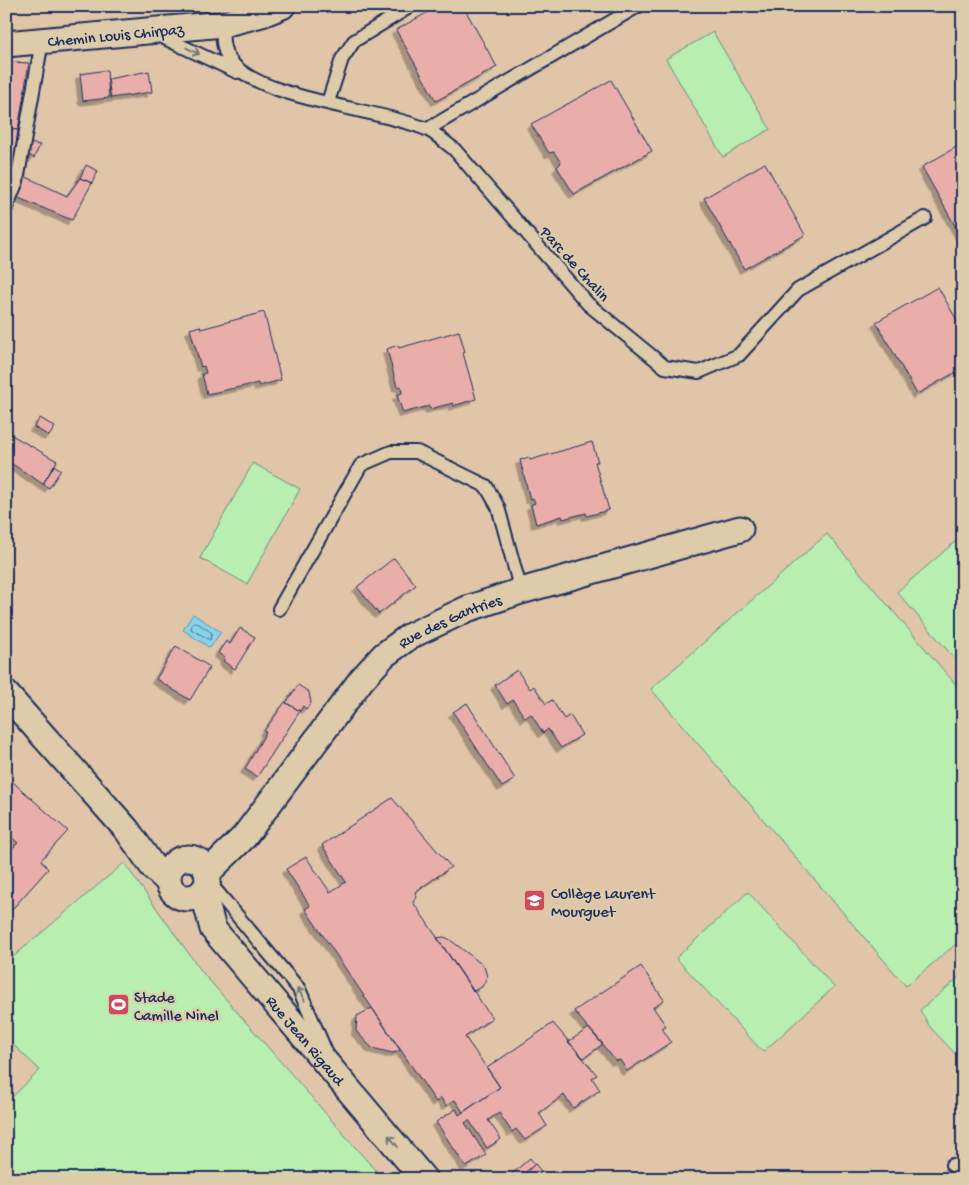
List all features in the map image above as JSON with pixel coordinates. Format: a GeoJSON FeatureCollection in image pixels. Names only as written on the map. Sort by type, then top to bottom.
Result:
{"type":"FeatureCollection","features":[{"type":"Feature","properties":{"kind":"street","name":"Chemin Louis Chirpaz"},"geometry":{"type":"LineString","coordinates":[[6,44],[223,24],[262,14],[282,6]]}},
{"type":"Feature","properties":{"kind":"street","name":"Rue des Gantries"},"geometry":{"type":"LineString","coordinates":[[209,885],[362,678],[384,655],[410,636],[467,609],[521,591],[740,529]]}},
{"type":"Feature","properties":{"kind":"street"},"geometry":{"type":"LineString","coordinates":[[6,694],[128,830],[153,867],[178,866],[200,862],[209,885],[198,896],[185,898],[172,890],[178,866]]}},
{"type":"Feature","properties":{"kind":"street"},"geometry":{"type":"LineString","coordinates":[[178,866],[244,837]]}},
{"type":"Feature","properties":{"kind":"street","name":"Rue Jean Rigaud"},"geometry":{"type":"LineString","coordinates":[[209,885],[213,929],[424,1179]]}},
{"type":"Feature","properties":{"kind":"lane"},"geometry":{"type":"LineString","coordinates":[[328,102],[342,59],[354,41],[411,6]]}},
{"type":"Feature","properties":{"kind":"lane"},"geometry":{"type":"LineString","coordinates":[[428,129],[638,6]]}},
{"type":"Feature","properties":{"kind":"lane","name":"Parc de Chalin"},"geometry":{"type":"LineString","coordinates":[[223,24],[224,51],[230,62],[246,76],[277,90],[428,129],[454,149],[588,304],[665,367],[699,372],[740,355],[798,290],[925,218]]}},
{"type":"Feature","properties":{"kind":"lane"},"geometry":{"type":"LineString","coordinates":[[149,31],[246,76]]}},
{"type":"Feature","properties":{"kind":"lane"},"geometry":{"type":"LineString","coordinates":[[6,208],[17,181],[42,41]]}},
{"type":"Feature","properties":{"kind":"lane"},"geometry":{"type":"LineString","coordinates":[[279,609],[361,465],[391,452],[417,452],[486,486],[498,508],[521,591]]}},
{"type":"Feature","properties":{"kind":"lane"},"geometry":{"type":"LineString","coordinates":[[209,885],[299,989],[333,1071]]}},
{"type":"Feature","properties":{"kind":"green space"},"geometry":{"type":"Polygon","coordinates":[[[713,32],[770,129],[723,157],[666,59],[713,32]]]}},
{"type":"Feature","properties":{"kind":"green space"},"geometry":{"type":"Polygon","coordinates":[[[253,463],[300,489],[247,584],[200,558],[253,463]]]}},
{"type":"Feature","properties":{"kind":"green space"},"geometry":{"type":"Polygon","coordinates":[[[827,534],[963,693],[963,938],[906,986],[651,689],[827,534]]]}},
{"type":"Feature","properties":{"kind":"green space"},"geometry":{"type":"Polygon","coordinates":[[[963,535],[963,668],[897,592],[963,535]]]}},
{"type":"Feature","properties":{"kind":"green space","name":"Stade Camille Ninel"},"geometry":{"type":"Polygon","coordinates":[[[124,863],[202,972],[383,1179],[6,1179],[6,1103],[40,1070],[6,1038],[6,963],[124,863]]]}},
{"type":"Feature","properties":{"kind":"green space"},"geometry":{"type":"Polygon","coordinates":[[[748,892],[834,987],[763,1052],[676,958],[748,892]]]}},
{"type":"Feature","properties":{"kind":"green space"},"geometry":{"type":"Polygon","coordinates":[[[963,974],[963,1062],[930,1027],[920,1010],[963,974]]]}},
{"type":"Feature","properties":{"kind":"water"},"geometry":{"type":"Polygon","coordinates":[[[193,614],[221,632],[210,648],[183,630],[193,614]]]}},
{"type":"Feature","properties":{"kind":"building"},"geometry":{"type":"Polygon","coordinates":[[[439,6],[463,6],[497,67],[436,101],[396,30],[439,6]]]}},
{"type":"Feature","properties":{"kind":"building"},"geometry":{"type":"Polygon","coordinates":[[[11,62],[29,63],[18,130],[6,128],[6,87],[11,62]]]}},
{"type":"Feature","properties":{"kind":"building"},"geometry":{"type":"Polygon","coordinates":[[[107,70],[109,98],[83,101],[80,74],[107,70]]]}},
{"type":"Feature","properties":{"kind":"building"},"geometry":{"type":"Polygon","coordinates":[[[149,71],[152,92],[111,98],[108,79],[149,71]]]}},
{"type":"Feature","properties":{"kind":"building"},"geometry":{"type":"Polygon","coordinates":[[[611,80],[652,151],[574,194],[557,167],[561,163],[554,152],[549,153],[531,124],[611,80]]]}},
{"type":"Feature","properties":{"kind":"building"},"geometry":{"type":"Polygon","coordinates":[[[6,128],[18,130],[15,155],[6,153],[6,128]]]}},
{"type":"Feature","properties":{"kind":"building"},"geometry":{"type":"Polygon","coordinates":[[[29,143],[40,145],[34,158],[27,154],[29,143]]]}},
{"type":"Feature","properties":{"kind":"building"},"geometry":{"type":"Polygon","coordinates":[[[963,143],[963,238],[962,238],[922,167],[963,143]]]}},
{"type":"Feature","properties":{"kind":"building"},"geometry":{"type":"Polygon","coordinates":[[[765,163],[805,235],[744,269],[704,198],[765,163]]]}},
{"type":"Feature","properties":{"kind":"building"},"geometry":{"type":"Polygon","coordinates":[[[86,165],[98,171],[92,183],[80,178],[86,165]]]}},
{"type":"Feature","properties":{"kind":"building"},"geometry":{"type":"Polygon","coordinates":[[[22,175],[67,196],[80,178],[92,183],[72,220],[16,197],[22,175]]]}},
{"type":"Feature","properties":{"kind":"building"},"geometry":{"type":"Polygon","coordinates":[[[938,287],[963,331],[963,368],[917,394],[876,322],[938,287]]]}},
{"type":"Feature","properties":{"kind":"building"},"geometry":{"type":"Polygon","coordinates":[[[264,312],[281,380],[259,386],[258,383],[207,394],[202,374],[206,373],[204,366],[201,367],[190,329],[200,326],[201,329],[264,312]]]}},
{"type":"Feature","properties":{"kind":"building"},"geometry":{"type":"Polygon","coordinates":[[[459,331],[476,399],[453,406],[453,403],[430,409],[429,406],[403,413],[397,395],[402,393],[401,386],[397,387],[387,349],[398,345],[399,348],[459,331]]]}},
{"type":"Feature","properties":{"kind":"building"},"geometry":{"type":"Polygon","coordinates":[[[40,418],[55,427],[49,436],[34,427],[40,418]]]}},
{"type":"Feature","properties":{"kind":"building"},"geometry":{"type":"Polygon","coordinates":[[[10,434],[57,461],[43,484],[6,460],[6,440],[10,434]]]}},
{"type":"Feature","properties":{"kind":"building"},"geometry":{"type":"Polygon","coordinates":[[[592,442],[598,462],[595,462],[609,510],[587,516],[586,513],[563,519],[562,516],[536,524],[531,505],[535,503],[533,498],[530,499],[520,460],[529,457],[530,460],[592,442]]]}},
{"type":"Feature","properties":{"kind":"building"},"geometry":{"type":"Polygon","coordinates":[[[54,465],[61,470],[49,488],[43,484],[54,465]]]}},
{"type":"Feature","properties":{"kind":"building"},"geometry":{"type":"Polygon","coordinates":[[[394,558],[416,585],[379,614],[357,587],[394,558]]]}},
{"type":"Feature","properties":{"kind":"building"},"geometry":{"type":"Polygon","coordinates":[[[240,628],[255,637],[235,669],[223,661],[225,658],[218,653],[226,641],[230,644],[240,628]]]}},
{"type":"Feature","properties":{"kind":"building"},"geometry":{"type":"Polygon","coordinates":[[[176,646],[210,667],[190,700],[156,679],[176,646]]]}},
{"type":"Feature","properties":{"kind":"building"},"geometry":{"type":"Polygon","coordinates":[[[517,670],[530,689],[534,686],[546,704],[552,700],[564,719],[570,715],[582,735],[561,748],[548,729],[543,733],[531,714],[525,718],[513,700],[507,704],[495,685],[517,670]]]}},
{"type":"Feature","properties":{"kind":"building"},"geometry":{"type":"Polygon","coordinates":[[[298,685],[309,692],[311,703],[306,709],[303,706],[300,711],[286,703],[298,685]]]}},
{"type":"Feature","properties":{"kind":"building"},"geometry":{"type":"Polygon","coordinates":[[[285,702],[300,711],[257,777],[245,769],[266,732],[264,731],[285,702]]]}},
{"type":"Feature","properties":{"kind":"building"},"geometry":{"type":"Polygon","coordinates":[[[467,703],[515,779],[502,787],[453,712],[467,703]]]}},
{"type":"Feature","properties":{"kind":"building"},"geometry":{"type":"Polygon","coordinates":[[[6,776],[68,831],[41,860],[48,869],[6,916],[6,855],[18,843],[6,832],[6,776]]]}},
{"type":"Feature","properties":{"kind":"building"},"geometry":{"type":"Polygon","coordinates":[[[392,798],[451,867],[415,892],[417,897],[413,902],[492,1018],[465,1037],[500,1087],[463,1112],[455,1100],[446,1106],[441,1098],[436,1102],[305,909],[310,906],[286,869],[306,857],[330,892],[346,882],[322,845],[392,798]]]}},
{"type":"Feature","properties":{"kind":"building"},"geometry":{"type":"Polygon","coordinates":[[[444,937],[484,966],[487,977],[482,987],[473,991],[437,938],[444,937]]]}},
{"type":"Feature","properties":{"kind":"building"},"geometry":{"type":"Polygon","coordinates":[[[641,966],[664,1000],[653,1007],[666,1026],[662,1028],[671,1042],[627,1071],[620,1060],[616,1061],[574,1011],[641,966]]]}},
{"type":"Feature","properties":{"kind":"building"},"geometry":{"type":"Polygon","coordinates":[[[372,1008],[400,1050],[397,1052],[392,1053],[372,1048],[356,1031],[357,1016],[372,1008]]]}},
{"type":"Feature","properties":{"kind":"building"},"geometry":{"type":"Polygon","coordinates":[[[553,1023],[597,1075],[592,1078],[600,1090],[573,1108],[564,1095],[539,1113],[547,1126],[525,1140],[516,1129],[512,1132],[499,1113],[488,1120],[501,1139],[487,1148],[469,1120],[465,1123],[486,1155],[466,1167],[436,1122],[456,1109],[459,1115],[500,1087],[487,1068],[553,1023]]]}},
{"type":"Feature","properties":{"kind":"building"},"geometry":{"type":"Polygon","coordinates":[[[589,1028],[603,1044],[584,1058],[568,1042],[589,1028]]]}},
{"type":"Feature","properties":{"kind":"building"},"geometry":{"type":"Polygon","coordinates":[[[530,1158],[535,1164],[521,1177],[523,1179],[506,1179],[530,1158]]]}},
{"type":"Feature","properties":{"kind":"building"},"geometry":{"type":"Polygon","coordinates":[[[535,1164],[542,1172],[535,1179],[523,1179],[521,1177],[535,1164]]]}},
{"type":"Feature","properties":{"kind":"place","name":"Collège Laurent Mourguet"},"geometry":{"type":"Point","coordinates":[535,901]}},
{"type":"Feature","properties":{"kind":"place","name":"Stade Camille Ninel"},"geometry":{"type":"Point","coordinates":[118,1005]}}]}
